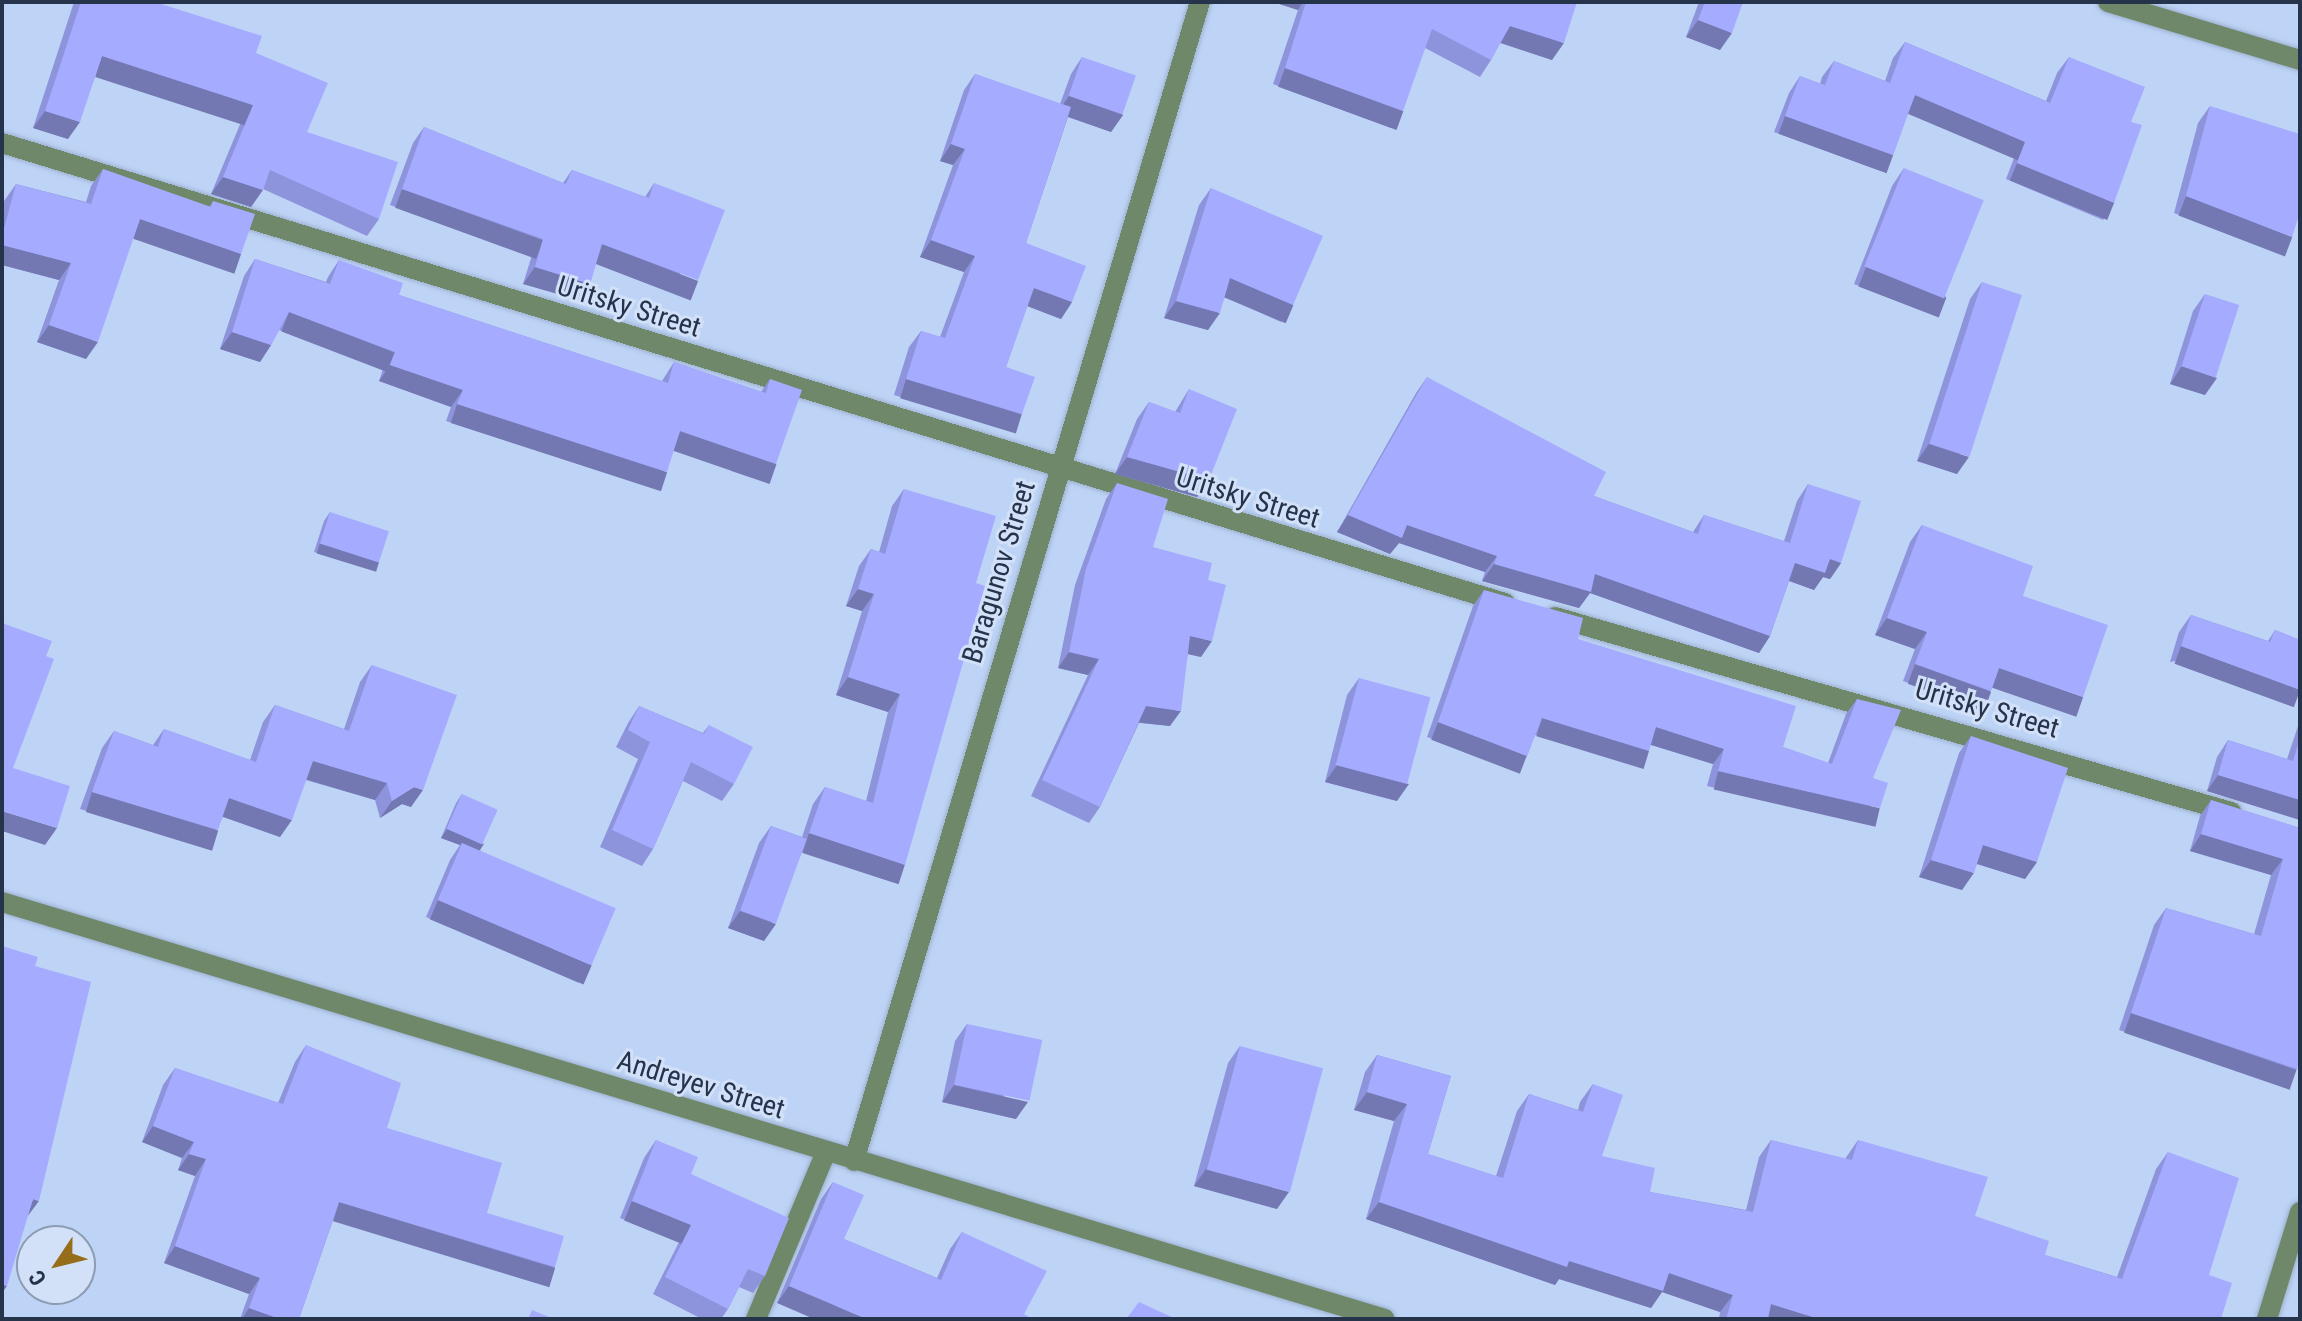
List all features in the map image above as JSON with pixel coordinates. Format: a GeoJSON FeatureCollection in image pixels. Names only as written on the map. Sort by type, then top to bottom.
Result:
{"type":"FeatureCollection","features":[{"type":"Feature","properties":{"kind":"street","name":"Baragunov Street"},"geometry":{"type":"LineString","coordinates":[[854,1161],[1200,2]]}},
{"type":"Feature","properties":{"kind":"street"},"geometry":{"type":"LineString","coordinates":[[2108,2],[2300,60]]}},
{"type":"Feature","properties":{"kind":"street","name":"Uritsky Street"},"geometry":{"type":"LineString","coordinates":[[2,143],[1060,468],[2255,820]]}},
{"type":"Feature","properties":{"kind":"street","name":"Andreyev Street"},"geometry":{"type":"LineString","coordinates":[[2,902],[1385,1319]]}},
{"type":"Feature","properties":{"kind":"street"},"geometry":{"type":"LineString","coordinates":[[756,1319],[826,1152]]}},
{"type":"Feature","properties":{"kind":"street"},"geometry":{"type":"LineString","coordinates":[[2267,1319],[2300,1212]]}},
{"type":"Feature","properties":{"kind":"building"},"geometry":{"type":"Polygon","coordinates":[[[81,2],[155,2],[262,36],[256,53],[328,83],[307,132],[398,162],[379,219],[270,170],[263,190],[223,177],[253,105],[102,56],[80,122],[45,111],[81,2]]]}},
{"type":"Feature","properties":{"kind":"building"},"geometry":{"type":"Polygon","coordinates":[[[1306,2],[1577,2],[1564,43],[1510,26],[1491,60],[1432,29],[1403,111],[1285,68],[1306,2]]]}},
{"type":"Feature","properties":{"kind":"building"},"geometry":{"type":"Polygon","coordinates":[[[1705,2],[1743,2],[1732,33],[1698,20],[1705,2]]]}},
{"type":"Feature","properties":{"kind":"building"},"geometry":{"type":"Polygon","coordinates":[[[1905,42],[2050,103],[2069,57],[2145,87],[2131,122],[2142,125],[2114,203],[2017,163],[2025,142],[1915,95],[1893,155],[1785,116],[1800,76],[1825,85],[1834,61],[1890,83],[1905,42]]]}},
{"type":"Feature","properties":{"kind":"building"},"geometry":{"type":"Polygon","coordinates":[[[1082,57],[1136,76],[1123,114],[1069,96],[1082,57]]]}},
{"type":"Feature","properties":{"kind":"building"},"geometry":{"type":"Polygon","coordinates":[[[975,74],[1071,107],[1026,243],[1086,266],[1072,302],[1034,288],[1006,367],[1035,377],[1022,414],[906,379],[921,331],[945,338],[975,256],[931,240],[965,149],[951,144],[975,74]]]}},
{"type":"Feature","properties":{"kind":"building"},"geometry":{"type":"Polygon","coordinates":[[[2210,106],[2300,134],[2300,212],[2292,237],[2186,196],[2210,106]]]}},
{"type":"Feature","properties":{"kind":"building"},"geometry":{"type":"Polygon","coordinates":[[[424,127],[566,184],[572,170],[649,198],[654,183],[725,210],[698,280],[602,244],[590,284],[535,267],[543,239],[402,189],[424,127]]]}},
{"type":"Feature","properties":{"kind":"building"},"geometry":{"type":"Polygon","coordinates":[[[1904,168],[1984,200],[1944,298],[1864,266],[1904,168]]]}},
{"type":"Feature","properties":{"kind":"building"},"geometry":{"type":"Polygon","coordinates":[[[103,169],[211,207],[213,201],[255,214],[241,254],[140,219],[98,342],[49,325],[71,263],[2,245],[2,236],[16,184],[91,204],[103,169]]]}},
{"type":"Feature","properties":{"kind":"building"},"geometry":{"type":"Polygon","coordinates":[[[1211,188],[1323,236],[1293,305],[1230,278],[1220,313],[1176,301],[1211,188]]]}},
{"type":"Feature","properties":{"kind":"building"},"geometry":{"type":"Polygon","coordinates":[[[255,259],[330,284],[339,260],[403,283],[399,295],[668,383],[674,362],[766,393],[770,379],[802,390],[776,464],[680,431],[667,472],[457,404],[463,390],[390,365],[395,352],[289,312],[271,345],[232,332],[255,259]]]}},
{"type":"Feature","properties":{"kind":"building"},"geometry":{"type":"Polygon","coordinates":[[[1982,282],[2022,295],[1969,457],[1929,444],[1982,282]]]}},
{"type":"Feature","properties":{"kind":"building"},"geometry":{"type":"Polygon","coordinates":[[[2205,294],[2239,305],[2216,377],[2182,366],[2205,294]]]}},
{"type":"Feature","properties":{"kind":"building"},"geometry":{"type":"Polygon","coordinates":[[[1427,377],[1606,472],[1594,496],[1698,534],[1704,515],[1790,543],[1808,484],[1861,501],[1841,563],[1830,559],[1825,573],[1795,563],[1770,636],[1595,574],[1591,592],[1494,564],[1497,556],[1407,525],[1402,538],[1348,515],[1427,377]]]}},
{"type":"Feature","properties":{"kind":"building"},"geometry":{"type":"Polygon","coordinates":[[[1189,389],[1237,409],[1209,480],[1127,457],[1149,402],[1180,413],[1189,389]]]}},
{"type":"Feature","properties":{"kind":"building"},"geometry":{"type":"Polygon","coordinates":[[[1117,483],[1168,499],[1153,547],[1212,563],[1208,580],[1226,585],[1212,641],[1190,636],[1181,711],[1146,706],[1100,807],[1042,780],[1099,659],[1069,652],[1086,569],[1117,483]]]}},
{"type":"Feature","properties":{"kind":"building"},"geometry":{"type":"Polygon","coordinates":[[[904,489],[996,516],[976,583],[985,586],[905,865],[809,833],[825,787],[873,803],[900,694],[848,677],[874,594],[858,589],[871,549],[885,554],[904,489]]]}},
{"type":"Feature","properties":{"kind":"building"},"geometry":{"type":"Polygon","coordinates":[[[330,512],[389,531],[379,563],[320,543],[330,512]]]}},
{"type":"Feature","properties":{"kind":"building"},"geometry":{"type":"Polygon","coordinates":[[[1922,525],[2033,566],[2023,596],[2108,625],[2083,697],[1999,668],[1991,691],[1915,664],[1927,632],[1887,618],[1922,525]]]}},
{"type":"Feature","properties":{"kind":"building"},"geometry":{"type":"Polygon","coordinates":[[[1484,590],[1583,618],[1578,639],[1796,706],[1783,747],[1832,764],[1857,699],[1901,710],[1873,778],[1888,783],[1880,808],[1718,771],[1724,749],[1656,727],[1649,751],[1542,718],[1527,756],[1438,722],[1484,590]]]}},
{"type":"Feature","properties":{"kind":"building"},"geometry":{"type":"Polygon","coordinates":[[[2191,615],[2270,642],[2275,630],[2300,640],[2300,690],[2181,646],[2191,615]]]}},
{"type":"Feature","properties":{"kind":"building"},"geometry":{"type":"Polygon","coordinates":[[[2,623],[52,641],[46,656],[54,659],[13,768],[70,786],[57,828],[2,811],[2,623]]]}},
{"type":"Feature","properties":{"kind":"building"},"geometry":{"type":"Polygon","coordinates":[[[372,665],[457,695],[423,790],[414,787],[392,801],[387,783],[313,761],[292,820],[229,798],[218,830],[92,792],[114,731],[158,747],[164,729],[256,762],[275,705],[349,731],[372,665]]]}},
{"type":"Feature","properties":{"kind":"building"},"geometry":{"type":"Polygon","coordinates":[[[1359,678],[1430,697],[1407,784],[1336,765],[1359,678]]]}},
{"type":"Feature","properties":{"kind":"building"},"geometry":{"type":"Polygon","coordinates":[[[639,706],[704,734],[709,725],[753,747],[734,784],[691,762],[653,849],[612,830],[650,742],[628,730],[639,706]]]}},
{"type":"Feature","properties":{"kind":"building"},"geometry":{"type":"Polygon","coordinates":[[[1971,736],[2068,768],[2037,862],[1983,845],[1974,873],[1931,860],[1971,736]]]}},
{"type":"Feature","properties":{"kind":"building"},"geometry":{"type":"Polygon","coordinates":[[[2300,738],[2300,800],[2218,775],[2228,740],[2293,761],[2300,738]]]}},
{"type":"Feature","properties":{"kind":"building"},"geometry":{"type":"Polygon","coordinates":[[[462,794],[498,810],[482,845],[447,829],[462,794]]]}},
{"type":"Feature","properties":{"kind":"building"},"geometry":{"type":"Polygon","coordinates":[[[2211,800],[2300,828],[2300,1059],[2297,1069],[2131,1013],[2166,908],[2261,936],[2283,859],[2201,834],[2211,800]]]}},
{"type":"Feature","properties":{"kind":"building"},"geometry":{"type":"Polygon","coordinates":[[[771,826],[807,839],[776,924],[740,911],[771,826]]]}},
{"type":"Feature","properties":{"kind":"building"},"geometry":{"type":"Polygon","coordinates":[[[462,843],[616,908],[591,965],[438,900],[462,843]]]}},
{"type":"Feature","properties":{"kind":"building"},"geometry":{"type":"Polygon","coordinates":[[[2,946],[38,957],[35,966],[91,982],[39,1201],[33,1199],[25,1225],[16,1225],[16,1256],[7,1286],[2,1284],[2,946]]]}},
{"type":"Feature","properties":{"kind":"building"},"geometry":{"type":"Polygon","coordinates":[[[967,1024],[1042,1040],[1029,1101],[954,1085],[967,1024]]]}},
{"type":"Feature","properties":{"kind":"building"},"geometry":{"type":"Polygon","coordinates":[[[306,1045],[401,1083],[387,1128],[502,1163],[487,1213],[564,1236],[555,1267],[339,1202],[299,1319],[280,1319],[249,1308],[260,1278],[175,1246],[206,1159],[189,1154],[194,1142],[153,1126],[175,1068],[283,1104],[306,1045]]]}},
{"type":"Feature","properties":{"kind":"building"},"geometry":{"type":"Polygon","coordinates":[[[1240,1046],[1323,1068],[1290,1192],[1207,1170],[1240,1046]]]}},
{"type":"Feature","properties":{"kind":"building"},"geometry":{"type":"Polygon","coordinates":[[[1377,1055],[1451,1076],[1428,1154],[1503,1178],[1529,1094],[1583,1112],[1593,1084],[1623,1095],[1602,1156],[1655,1168],[1650,1192],[1753,1212],[1771,1140],[1852,1160],[1858,1140],[1988,1177],[1975,1216],[2049,1241],[2045,1255],[2122,1279],[2168,1152],[2239,1178],[2209,1275],[2232,1283],[2221,1319],[1819,1319],[1771,1304],[1768,1319],[1726,1319],[1733,1295],[1669,1273],[1663,1291],[1569,1261],[1567,1267],[1379,1202],[1407,1104],[1367,1092],[1377,1055]]]}},
{"type":"Feature","properties":{"kind":"building"},"geometry":{"type":"Polygon","coordinates":[[[656,1140],[698,1157],[691,1174],[789,1218],[765,1276],[748,1269],[728,1309],[665,1277],[691,1225],[632,1201],[656,1140]]]}},
{"type":"Feature","properties":{"kind":"building"},"geometry":{"type":"Polygon","coordinates":[[[833,1182],[864,1195],[844,1239],[941,1280],[962,1232],[1047,1271],[1024,1314],[1032,1319],[867,1319],[789,1286],[833,1182]]]}},
{"type":"Feature","properties":{"kind":"building"},"geometry":{"type":"Polygon","coordinates":[[[1139,1302],[1176,1319],[1126,1319],[1139,1302]]]}},
{"type":"Feature","properties":{"kind":"building"},"geometry":{"type":"Polygon","coordinates":[[[532,1310],[554,1319],[528,1319],[532,1310]]]}}]}
